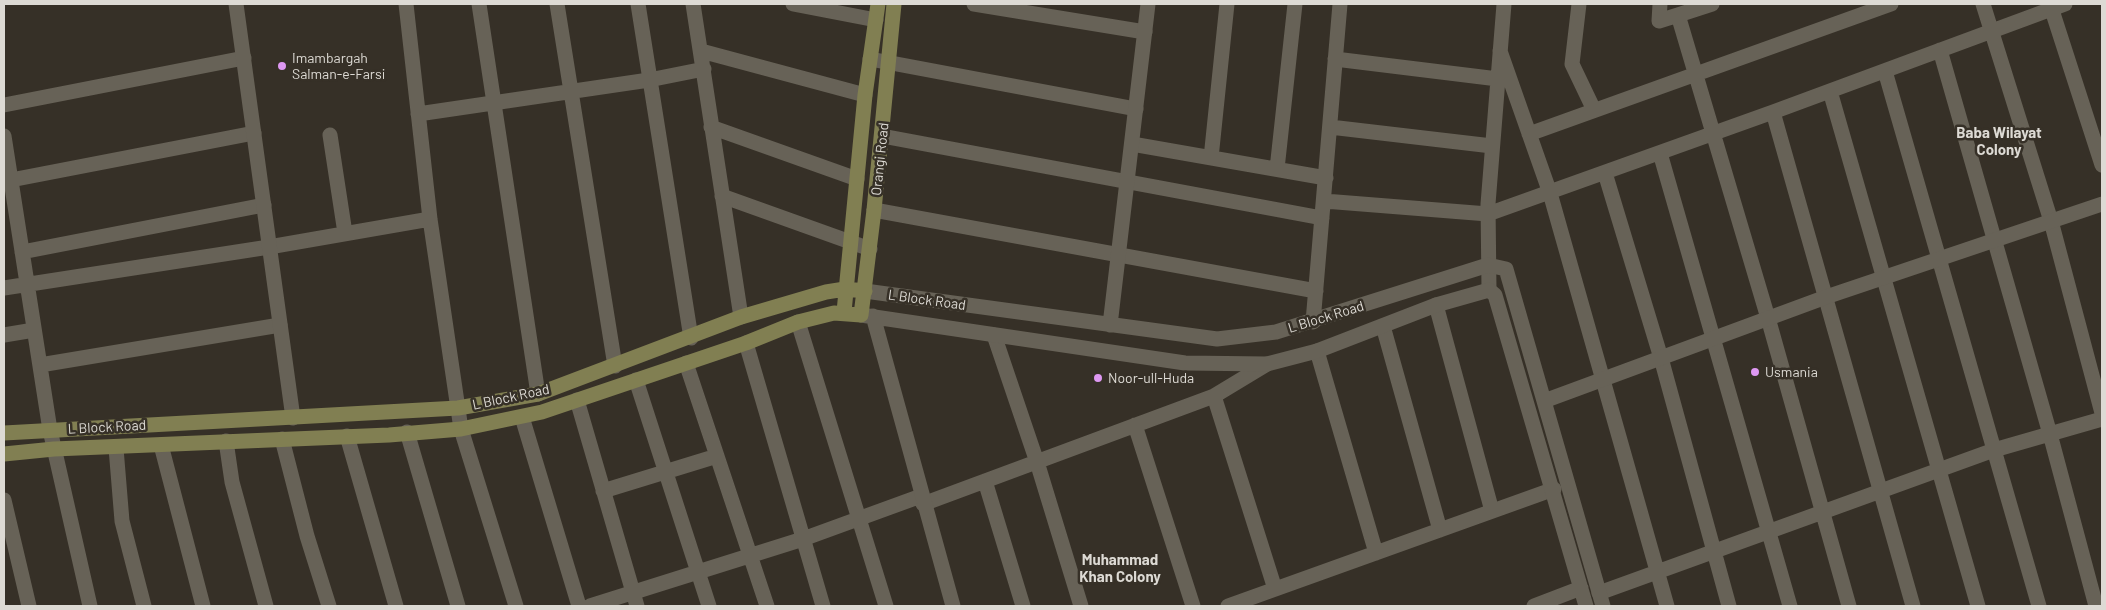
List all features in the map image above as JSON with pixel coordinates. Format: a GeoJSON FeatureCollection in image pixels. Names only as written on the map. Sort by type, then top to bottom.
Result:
{"type":"FeatureCollection","features":[{"type":"Feature","properties":{"kind":"main road","name":"Orangi Road"},"geometry":{"type":"LineString","coordinates":[[844,312],[865,95],[878,4]]}},
{"type":"Feature","properties":{"kind":"main road","name":"Orangi Road"},"geometry":{"type":"LineString","coordinates":[[867,315],[864,291],[882,136],[894,4]]}},
{"type":"Feature","properties":{"kind":"main road","name":"L Block Road"},"geometry":{"type":"LineString","coordinates":[[4,433],[458,408],[538,394],[691,338],[741,317],[826,292],[845,289],[864,291]]}},
{"type":"Feature","properties":{"kind":"main road","name":"L Block Road"},"geometry":{"type":"LineString","coordinates":[[4,454],[54,449],[116,448],[461,429],[522,418],[746,343],[798,322],[844,312],[867,315]]}},
{"type":"Feature","properties":{"kind":"street"},"geometry":{"type":"LineString","coordinates":[[236,4],[292,418]]}},
{"type":"Feature","properties":{"kind":"street"},"geometry":{"type":"LineString","coordinates":[[406,4],[430,219],[461,429],[516,606]]}},
{"type":"Feature","properties":{"kind":"street"},"geometry":{"type":"LineString","coordinates":[[479,4],[538,394]]}},
{"type":"Feature","properties":{"kind":"street"},"geometry":{"type":"LineString","coordinates":[[557,4],[615,366]]}},
{"type":"Feature","properties":{"kind":"street"},"geometry":{"type":"LineString","coordinates":[[638,4],[691,338]]}},
{"type":"Feature","properties":{"kind":"street"},"geometry":{"type":"LineString","coordinates":[[693,4],[741,317]]}},
{"type":"Feature","properties":{"kind":"street"},"geometry":{"type":"LineString","coordinates":[[793,4],[876,20]]}},
{"type":"Feature","properties":{"kind":"street"},"geometry":{"type":"LineString","coordinates":[[974,4],[1145,32]]}},
{"type":"Feature","properties":{"kind":"street"},"geometry":{"type":"LineString","coordinates":[[1110,325],[1148,4]]}},
{"type":"Feature","properties":{"kind":"street"},"geometry":{"type":"LineString","coordinates":[[1211,158],[1227,4]]}},
{"type":"Feature","properties":{"kind":"street"},"geometry":{"type":"LineString","coordinates":[[1277,169],[1295,4]]}},
{"type":"Feature","properties":{"kind":"street"},"geometry":{"type":"LineString","coordinates":[[1314,322],[1340,4]]}},
{"type":"Feature","properties":{"kind":"street"},"geometry":{"type":"LineString","coordinates":[[1500,4],[1500,51],[1488,214],[1489,290],[1495,294],[1554,489],[1586,606]]}},
{"type":"Feature","properties":{"kind":"street"},"geometry":{"type":"LineString","coordinates":[[1579,4],[1572,64],[1594,110]]}},
{"type":"Feature","properties":{"kind":"street"},"geometry":{"type":"LineString","coordinates":[[1660,4],[1659,21],[1712,4]]}},
{"type":"Feature","properties":{"kind":"street"},"geometry":{"type":"LineString","coordinates":[[1529,134],[1891,4]]}},
{"type":"Feature","properties":{"kind":"street"},"geometry":{"type":"LineString","coordinates":[[1983,4],[2050,221],[2102,412]]}},
{"type":"Feature","properties":{"kind":"street"},"geometry":{"type":"LineString","coordinates":[[1324,201],[1488,214],[1774,112],[1992,31],[2056,5],[2102,165]]}},
{"type":"Feature","properties":{"kind":"street"},"geometry":{"type":"LineString","coordinates":[[1678,15],[1768,318],[1849,606]]}},
{"type":"Feature","properties":{"kind":"street"},"geometry":{"type":"LineString","coordinates":[[1940,50],[2050,434],[2096,606]]}},
{"type":"Feature","properties":{"kind":"street"},"geometry":{"type":"LineString","coordinates":[[701,51],[865,95]]}},
{"type":"Feature","properties":{"kind":"street"},"geometry":{"type":"LineString","coordinates":[[1500,51],[1550,192],[1667,606]]}},
{"type":"Feature","properties":{"kind":"street"},"geometry":{"type":"LineString","coordinates":[[4,105],[244,58]]}},
{"type":"Feature","properties":{"kind":"street"},"geometry":{"type":"LineString","coordinates":[[870,59],[1136,109]]}},
{"type":"Feature","properties":{"kind":"street"},"geometry":{"type":"LineString","coordinates":[[1335,59],[1498,79]]}},
{"type":"Feature","properties":{"kind":"street"},"geometry":{"type":"LineString","coordinates":[[418,114],[649,80],[704,69]]}},
{"type":"Feature","properties":{"kind":"street"},"geometry":{"type":"LineString","coordinates":[[1884,71],[2039,606]]}},
{"type":"Feature","properties":{"kind":"street"},"geometry":{"type":"LineString","coordinates":[[1830,91],[1978,606]]}},
{"type":"Feature","properties":{"kind":"street"},"geometry":{"type":"LineString","coordinates":[[1774,112],[1913,606]]}},
{"type":"Feature","properties":{"kind":"street"},"geometry":{"type":"LineString","coordinates":[[711,127],[857,179]]}},
{"type":"Feature","properties":{"kind":"street"},"geometry":{"type":"LineString","coordinates":[[1330,127],[1492,146]]}},
{"type":"Feature","properties":{"kind":"street"},"geometry":{"type":"LineString","coordinates":[[11,180],[254,132]]}},
{"type":"Feature","properties":{"kind":"street"},"geometry":{"type":"LineString","coordinates":[[330,135],[345,234]]}},
{"type":"Feature","properties":{"kind":"street"},"geometry":{"type":"LineString","coordinates":[[4,136],[5,157],[11,180],[10,221],[22,252],[50,430],[90,606]]}},
{"type":"Feature","properties":{"kind":"street"},"geometry":{"type":"LineString","coordinates":[[882,136],[1322,218]]}},
{"type":"Feature","properties":{"kind":"street"},"geometry":{"type":"LineString","coordinates":[[1132,144],[1326,178]]}},
{"type":"Feature","properties":{"kind":"street"},"geometry":{"type":"LineString","coordinates":[[1660,153],[1790,606]]}},
{"type":"Feature","properties":{"kind":"street"},"geometry":{"type":"LineString","coordinates":[[1606,173],[1661,358],[1729,606]]}},
{"type":"Feature","properties":{"kind":"street"},"geometry":{"type":"LineString","coordinates":[[722,196],[870,249]]}},
{"type":"Feature","properties":{"kind":"street"},"geometry":{"type":"LineString","coordinates":[[1544,401],[1826,297],[2102,204]]}},
{"type":"Feature","properties":{"kind":"street"},"geometry":{"type":"LineString","coordinates":[[22,252],[264,205]]}},
{"type":"Feature","properties":{"kind":"street"},"geometry":{"type":"LineString","coordinates":[[874,210],[1316,291]]}},
{"type":"Feature","properties":{"kind":"street"},"geometry":{"type":"LineString","coordinates":[[4,288],[269,247],[430,219]]}},
{"type":"Feature","properties":{"kind":"street"},"geometry":{"type":"LineString","coordinates":[[1488,266],[1506,269],[1509,277],[1601,599],[1657,572],[1994,450],[2102,419]]}},
{"type":"Feature","properties":{"kind":"street","name":"L Block Road"},"geometry":{"type":"LineString","coordinates":[[864,291],[1217,340],[1276,332],[1314,322],[1488,266]]}},
{"type":"Feature","properties":{"kind":"street","name":"L Block Road"},"geometry":{"type":"LineString","coordinates":[[867,315],[1185,363],[1267,364],[1317,351],[1436,305],[1489,290]]}},
{"type":"Feature","properties":{"kind":"street"},"geometry":{"type":"LineString","coordinates":[[1436,305],[1492,511]]}},
{"type":"Feature","properties":{"kind":"street"},"geometry":{"type":"LineString","coordinates":[[867,315],[953,606]]}},
{"type":"Feature","properties":{"kind":"street"},"geometry":{"type":"LineString","coordinates":[[798,322],[886,606]]}},
{"type":"Feature","properties":{"kind":"street"},"geometry":{"type":"LineString","coordinates":[[40,365],[280,325]]}},
{"type":"Feature","properties":{"kind":"street"},"geometry":{"type":"LineString","coordinates":[[1383,326],[1440,530]]}},
{"type":"Feature","properties":{"kind":"street"},"geometry":{"type":"LineString","coordinates":[[4,335],[34,330]]}},
{"type":"Feature","properties":{"kind":"street"},"geometry":{"type":"LineString","coordinates":[[994,335],[1037,462],[1081,606]]}},
{"type":"Feature","properties":{"kind":"street"},"geometry":{"type":"LineString","coordinates":[[746,343],[823,606]]}},
{"type":"Feature","properties":{"kind":"street"},"geometry":{"type":"LineString","coordinates":[[1317,351],[1376,553]]}},
{"type":"Feature","properties":{"kind":"street"},"geometry":{"type":"LineString","coordinates":[[686,363],[767,606]]}},
{"type":"Feature","properties":{"kind":"street"},"geometry":{"type":"LineString","coordinates":[[590,606],[635,600],[700,572],[859,518],[984,481],[1214,396],[1267,364]]}},
{"type":"Feature","properties":{"kind":"street"},"geometry":{"type":"LineString","coordinates":[[636,380],[700,572],[709,606]]}},
{"type":"Feature","properties":{"kind":"street"},"geometry":{"type":"LineString","coordinates":[[1214,396],[1275,589]]}},
{"type":"Feature","properties":{"kind":"street"},"geometry":{"type":"LineString","coordinates":[[577,400],[635,600]]}},
{"type":"Feature","properties":{"kind":"street"},"geometry":{"type":"LineString","coordinates":[[522,418],[579,606]]}},
{"type":"Feature","properties":{"kind":"street"},"geometry":{"type":"LineString","coordinates":[[1135,425],[1192,606]]}},
{"type":"Feature","properties":{"kind":"street"},"geometry":{"type":"LineString","coordinates":[[406,432],[458,606]]}},
{"type":"Feature","properties":{"kind":"street"},"geometry":{"type":"LineString","coordinates":[[347,436],[396,606]]}},
{"type":"Feature","properties":{"kind":"street"},"geometry":{"type":"LineString","coordinates":[[282,439],[307,536],[329,606]]}},
{"type":"Feature","properties":{"kind":"street"},"geometry":{"type":"LineString","coordinates":[[226,441],[232,482],[266,606]]}},
{"type":"Feature","properties":{"kind":"street"},"geometry":{"type":"LineString","coordinates":[[161,445],[203,606]]}},
{"type":"Feature","properties":{"kind":"street"},"geometry":{"type":"LineString","coordinates":[[116,448],[122,520],[144,606]]}},
{"type":"Feature","properties":{"kind":"street"},"geometry":{"type":"LineString","coordinates":[[603,491],[717,456]]}},
{"type":"Feature","properties":{"kind":"street"},"geometry":{"type":"LineString","coordinates":[[984,481],[1023,606]]}},
{"type":"Feature","properties":{"kind":"street"},"geometry":{"type":"LineString","coordinates":[[1228,606],[1554,489]]}},
{"type":"Feature","properties":{"kind":"street"},"geometry":{"type":"LineString","coordinates":[[4,500],[29,606]]}},
{"type":"Feature","properties":{"kind":"street"},"geometry":{"type":"LineString","coordinates":[[1534,606],[1581,588]]}},
{"type":"Feature","properties":{"kind":"place","name":"Imambargah Salman-e-Farsi"},"geometry":{"type":"Point","coordinates":[282,66]}},
{"type":"Feature","properties":{"kind":"place","name":"Usmania"},"geometry":{"type":"Point","coordinates":[1755,372]}},
{"type":"Feature","properties":{"kind":"place","name":"Noor-ull-Huda"},"geometry":{"type":"Point","coordinates":[1098,378]}},
{"type":"Feature","properties":{"kind":"district","name":"Baba Wilayat Colony"},"geometry":{"type":"Point","coordinates":[1999,142]}},
{"type":"Feature","properties":{"kind":"district","name":"Muhammad Khan Colony"},"geometry":{"type":"Point","coordinates":[1120,568]}}]}
